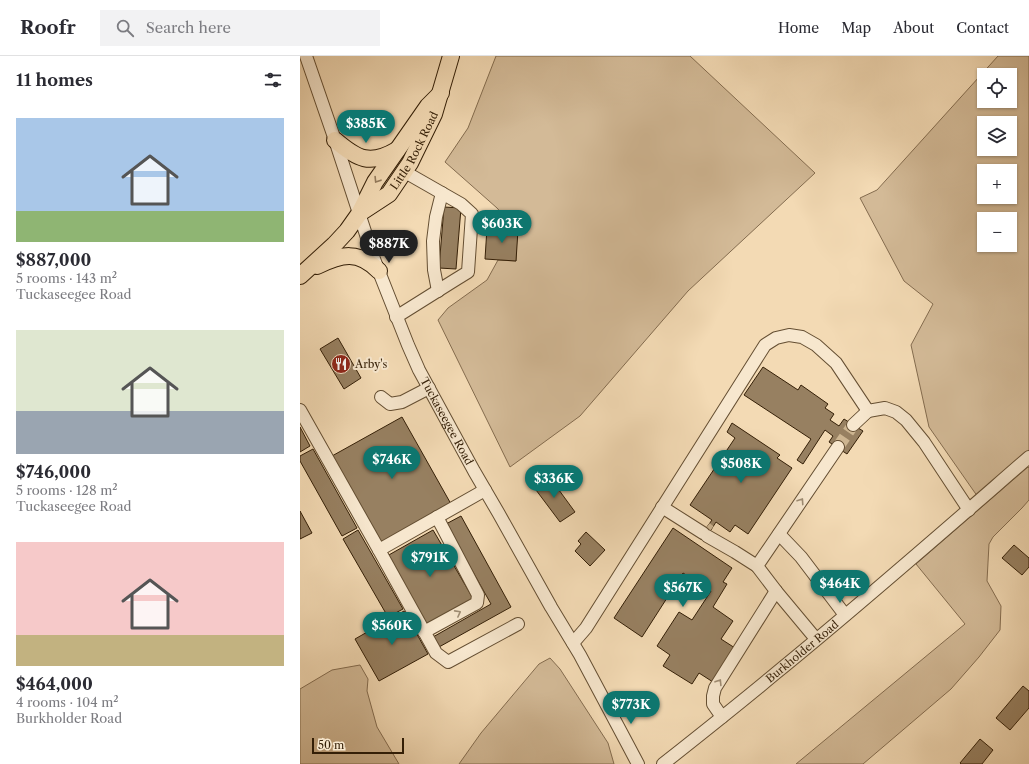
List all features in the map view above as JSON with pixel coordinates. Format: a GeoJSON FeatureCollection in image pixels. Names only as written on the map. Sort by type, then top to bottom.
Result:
{"type":"FeatureCollection","features":[{"type":"Feature","properties":{"kind":"main road","name":"Little Rock Road"},"geometry":{"type":"LineString","coordinates":[[359,214],[389,194],[405,172],[434,114],[451,56]]}},
{"type":"Feature","properties":{"kind":"main road","name":"Little Rock Road"},"geometry":{"type":"LineString","coordinates":[[303,274],[334,245],[359,214],[375,182],[428,106],[440,93]]}},
{"type":"Feature","properties":{"kind":"main road"},"geometry":{"type":"LineString","coordinates":[[335,140],[354,155],[361,158],[378,159],[398,149]]}},
{"type":"Feature","properties":{"kind":"main road"},"geometry":{"type":"LineString","coordinates":[[303,274],[340,257],[350,256],[362,258],[371,263],[378,271]]}},
{"type":"Feature","properties":{"kind":"street","name":"Tuckaseegee Road"},"geometry":{"type":"LineString","coordinates":[[306,56],[378,271],[419,370],[485,490],[573,643],[638,764]]}},
{"type":"Feature","properties":{"kind":"street"},"geometry":{"type":"LineString","coordinates":[[396,316],[468,272],[472,214],[461,204],[405,172]]}},
{"type":"Feature","properties":{"kind":"street"},"geometry":{"type":"LineString","coordinates":[[438,291],[434,270],[434,241],[436,217],[442,193]]}},
{"type":"Feature","properties":{"kind":"street"},"geometry":{"type":"LineString","coordinates":[[573,643],[586,628],[765,345],[776,338],[789,335],[802,337],[816,345],[836,363],[868,411]]}},
{"type":"Feature","properties":{"kind":"street"},"geometry":{"type":"LineString","coordinates":[[380,397],[390,404],[402,402],[429,388]]}},
{"type":"Feature","properties":{"kind":"street"},"geometry":{"type":"LineString","coordinates":[[853,425],[868,411],[885,408],[896,412],[906,420],[924,442],[968,510]]}},
{"type":"Feature","properties":{"kind":"street"},"geometry":{"type":"LineString","coordinates":[[300,410],[436,653],[448,662],[518,624]]}},
{"type":"Feature","properties":{"kind":"street"},"geometry":{"type":"LineString","coordinates":[[757,566],[838,447]]}},
{"type":"Feature","properties":{"kind":"street","name":"Burkholder Road"},"geometry":{"type":"LineString","coordinates":[[663,764],[845,615],[1029,457]]}},
{"type":"Feature","properties":{"kind":"street"},"geometry":{"type":"LineString","coordinates":[[379,550],[485,490]]}},
{"type":"Feature","properties":{"kind":"street"},"geometry":{"type":"LineString","coordinates":[[662,507],[689,524],[709,534],[757,566],[816,639]]}},
{"type":"Feature","properties":{"kind":"street"},"geometry":{"type":"LineString","coordinates":[[424,632],[477,603],[478,595],[437,517]]}},
{"type":"Feature","properties":{"kind":"street"},"geometry":{"type":"LineString","coordinates":[[779,534],[801,557],[845,615]]}},
{"type":"Feature","properties":{"kind":"street"},"geometry":{"type":"LineString","coordinates":[[722,717],[713,704],[713,696],[716,688],[776,591]]}},
{"type":"Feature","properties":{"kind":"shaded area"},"geometry":{"type":"Polygon","coordinates":[[[496,56],[690,56],[815,173],[688,291],[580,416],[510,467],[438,320],[448,308],[487,280],[498,260],[516,261],[517,230],[497,208],[445,162],[468,128],[496,56]]]}},
{"type":"Feature","properties":{"kind":"shaded area"},"geometry":{"type":"Polygon","coordinates":[[[998,56],[1029,56],[1029,452],[980,500],[929,427],[911,345],[933,304],[904,281],[860,198],[877,190],[977,79],[977,108],[1017,108],[1017,68],[987,68],[998,56]]]}},
{"type":"Feature","properties":{"kind":"shaded area"},"geometry":{"type":"Polygon","coordinates":[[[1028,467],[1029,500],[993,537],[989,544],[987,581],[1001,606],[1000,630],[979,657],[951,689],[863,764],[796,764],[965,624],[916,564],[1028,467]]]}},
{"type":"Feature","properties":{"kind":"shaded area"},"geometry":{"type":"Polygon","coordinates":[[[550,658],[560,669],[608,743],[614,764],[459,764],[481,733],[539,664],[550,658]]]}},
{"type":"Feature","properties":{"kind":"shaded area"},"geometry":{"type":"Polygon","coordinates":[[[360,665],[368,679],[367,691],[377,727],[399,764],[300,764],[300,689],[332,670],[360,665]]]}},
{"type":"Feature","properties":{"kind":"building"},"geometry":{"type":"Polygon","coordinates":[[[444,207],[461,208],[456,269],[439,268],[444,207]]]}},
{"type":"Feature","properties":{"kind":"building"},"geometry":{"type":"Polygon","coordinates":[[[487,228],[518,230],[516,261],[485,259],[487,228]]]}},
{"type":"Feature","properties":{"kind":"building","name":"Arby's"},"geometry":{"type":"Polygon","coordinates":[[[338,338],[361,378],[344,389],[320,349],[338,338]]]}},
{"type":"Feature","properties":{"kind":"building"},"geometry":{"type":"Polygon","coordinates":[[[763,367],[798,390],[801,385],[828,404],[825,408],[834,414],[830,420],[839,426],[844,419],[863,431],[847,454],[829,442],[833,436],[825,430],[803,464],[797,460],[811,439],[744,395],[763,367]]]}},
{"type":"Feature","properties":{"kind":"building"},"geometry":{"type":"Polygon","coordinates":[[[402,417],[451,504],[381,543],[332,456],[402,417]]]}},
{"type":"Feature","properties":{"kind":"building"},"geometry":{"type":"Polygon","coordinates":[[[732,423],[780,455],[777,458],[792,468],[748,534],[735,525],[730,532],[716,522],[704,541],[699,538],[712,520],[690,505],[735,438],[727,432],[732,423]]]}},
{"type":"Feature","properties":{"kind":"building"},"geometry":{"type":"Polygon","coordinates":[[[300,427],[310,446],[300,452],[300,427]]]}},
{"type":"Feature","properties":{"kind":"building"},"geometry":{"type":"Polygon","coordinates":[[[313,449],[357,528],[342,536],[300,461],[300,456],[313,449]]]}},
{"type":"Feature","properties":{"kind":"building"},"geometry":{"type":"Polygon","coordinates":[[[548,475],[575,512],[560,522],[533,486],[548,475]]]}},
{"type":"Feature","properties":{"kind":"building"},"geometry":{"type":"Polygon","coordinates":[[[300,511],[312,533],[300,539],[300,511]]]}},
{"type":"Feature","properties":{"kind":"building"},"geometry":{"type":"Polygon","coordinates":[[[461,516],[511,607],[439,647],[433,637],[491,604],[446,524],[461,516]]]}},
{"type":"Feature","properties":{"kind":"building"},"geometry":{"type":"Polygon","coordinates":[[[673,528],[732,568],[723,582],[727,584],[713,607],[733,621],[721,639],[735,648],[713,682],[699,673],[692,684],[663,666],[670,655],[657,646],[679,612],[692,620],[711,591],[683,573],[642,637],[614,618],[673,528]]]}},
{"type":"Feature","properties":{"kind":"building"},"geometry":{"type":"Polygon","coordinates":[[[358,530],[403,609],[388,617],[343,539],[358,530]]]}},
{"type":"Feature","properties":{"kind":"building"},"geometry":{"type":"Polygon","coordinates":[[[433,530],[474,600],[428,626],[387,556],[433,530]]]}},
{"type":"Feature","properties":{"kind":"building"},"geometry":{"type":"Polygon","coordinates":[[[586,532],[605,550],[590,566],[575,551],[581,544],[578,541],[586,532]]]}},
{"type":"Feature","properties":{"kind":"building"},"geometry":{"type":"Polygon","coordinates":[[[1014,545],[1029,558],[1029,567],[1022,575],[1002,558],[1014,545]]]}},
{"type":"Feature","properties":{"kind":"building"},"geometry":{"type":"Polygon","coordinates":[[[404,611],[428,654],[379,681],[355,639],[404,611]]]}},
{"type":"Feature","properties":{"kind":"building"},"geometry":{"type":"Polygon","coordinates":[[[1023,686],[1029,691],[1029,708],[1010,730],[996,718],[1023,686]]]}},
{"type":"Feature","properties":{"kind":"building"},"geometry":{"type":"Polygon","coordinates":[[[980,739],[993,750],[982,764],[961,764],[960,763],[980,739]]]}},
{"type":"Feature","properties":{"kind":"tunnel"},"geometry":{"type":"LineString","coordinates":[[838,447],[853,425]]}},
{"type":"Feature","properties":{"kind":"tunnel"},"geometry":{"type":"LineString","coordinates":[[706,528],[710,531]]}},
{"type":"Feature","properties":{"kind":"place","name":"Arby's"},"geometry":{"type":"Point","coordinates":[341,364]}}]}
